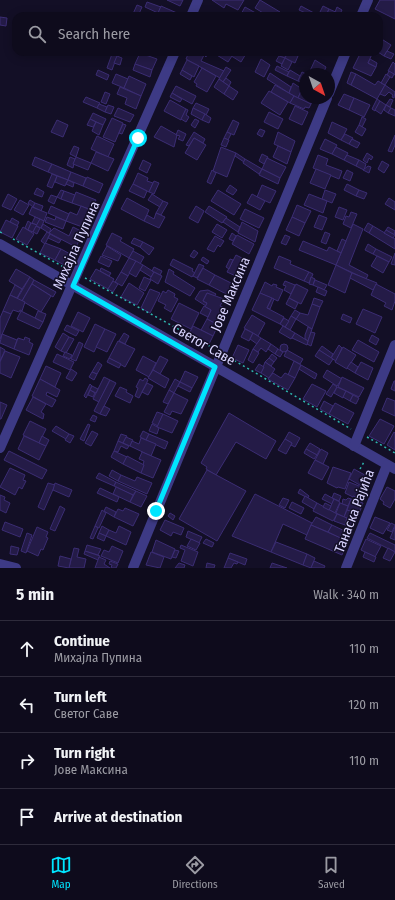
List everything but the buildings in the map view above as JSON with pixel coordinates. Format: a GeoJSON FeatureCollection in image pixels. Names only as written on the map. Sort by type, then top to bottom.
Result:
{"type":"FeatureCollection","features":[{"type":"Feature","properties":{"kind":"street"},"geometry":{"type":"LineString","coordinates":[[193,12],[198,0]]}},
{"type":"Feature","properties":{"kind":"street"},"geometry":{"type":"LineString","coordinates":[[363,12],[368,0]]}},
{"type":"Feature","properties":{"kind":"street","name":"Михајла Пупина"},"geometry":{"type":"LineString","coordinates":[[0,448],[174,56]]}},
{"type":"Feature","properties":{"kind":"street"},"geometry":{"type":"LineString","coordinates":[[335,79],[344,56]]}},
{"type":"Feature","properties":{"kind":"street","name":"Јове Максина"},"geometry":{"type":"LineString","coordinates":[[133,568],[324,104]]}},
{"type":"Feature","properties":{"kind":"street","name":"Светог Саве"},"geometry":{"type":"LineString","coordinates":[[0,244],[391,467]]}},
{"type":"Feature","properties":{"kind":"street"},"geometry":{"type":"LineString","coordinates":[[354,446],[395,345]]}},
{"type":"Feature","properties":{"kind":"street","name":"Танаска Рајића"},"geometry":{"type":"LineString","coordinates":[[346,568],[391,467]]}},
{"type":"Feature","properties":{"kind":"street"},"geometry":{"type":"LineString","coordinates":[[0,564],[16,568]]}},
{"type":"Feature","properties":{"kind":"path"},"geometry":{"type":"LineString","coordinates":[[0,232],[221,352],[395,453]]}},
{"type":"Feature","properties":{"kind":"route"},"geometry":{"type":"LineString","coordinates":[[138,138],[73,286],[215,367],[156,511]]}}]}
